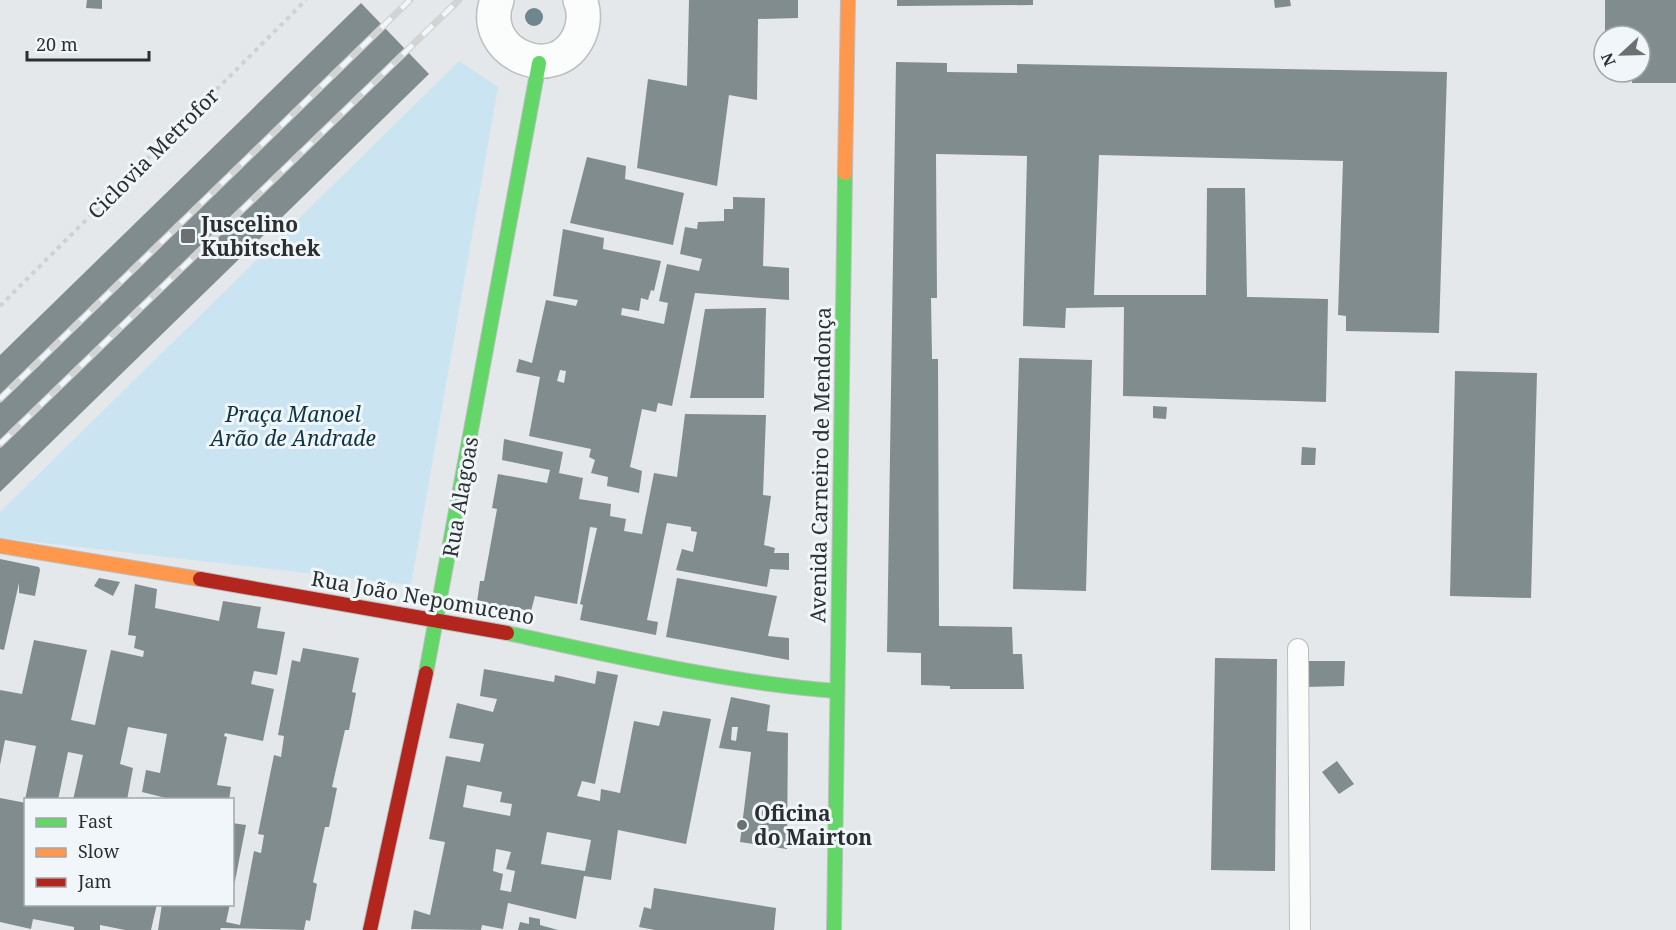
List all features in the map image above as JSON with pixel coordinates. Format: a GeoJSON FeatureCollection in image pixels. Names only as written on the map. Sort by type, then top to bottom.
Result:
{"type":"FeatureCollection","features":[{"type":"Feature","properties":{"kind":"street"},"geometry":{"type":"LineString","coordinates":[[497,0],[494,8],[494,28],[504,46],[520,58],[539,63],[559,58],[575,45],[583,27],[583,6],[580,0]]}},
{"type":"Feature","properties":{"kind":"street","name":"Avenida Carneiro de Mendonça"},"geometry":{"type":"LineString","coordinates":[[834,930],[848,0]]}},
{"type":"Feature","properties":{"kind":"street","name":"Rua Alagoas"},"geometry":{"type":"LineString","coordinates":[[370,930],[438,619],[539,63]]}},
{"type":"Feature","properties":{"kind":"street","name":"Rua João Nepomuceno"},"geometry":{"type":"LineString","coordinates":[[0,546],[438,619],[637,660],[796,687],[837,691]]}},
{"type":"Feature","properties":{"kind":"lane"},"geometry":{"type":"LineString","coordinates":[[1298,649],[1300,930]]}},
{"type":"Feature","properties":{"kind":"path","name":"Ciclovia Metrofor"},"geometry":{"type":"LineString","coordinates":[[0,306],[306,0]]}},
{"type":"Feature","properties":{"kind":"green space","name":"Praça Manoel Arão de Andrade"},"geometry":{"type":"Polygon","coordinates":[[[459,61],[498,87],[411,585],[0,538],[0,512],[459,61]]]}},
{"type":"Feature","properties":{"kind":"building"},"geometry":{"type":"Polygon","coordinates":[[[87,0],[102,0],[102,9],[86,8],[87,0]]]}},
{"type":"Feature","properties":{"kind":"building"},"geometry":{"type":"Polygon","coordinates":[[[689,0],[798,0],[798,18],[758,19],[757,100],[729,95],[717,186],[637,168],[648,79],[687,86],[689,0]]]}},
{"type":"Feature","properties":{"kind":"building"},"geometry":{"type":"Polygon","coordinates":[[[897,0],[1033,0],[1033,5],[897,6],[897,0]]]}},
{"type":"Feature","properties":{"kind":"building"},"geometry":{"type":"Polygon","coordinates":[[[1274,0],[1290,0],[1291,6],[1275,8],[1274,0]]]}},
{"type":"Feature","properties":{"kind":"building"},"geometry":{"type":"Polygon","coordinates":[[[1605,0],[1676,0],[1676,83],[1652,83],[1652,24],[1605,24],[1605,0]]]}},
{"type":"Feature","properties":{"kind":"building","name":"Juscelino Kubitschek"},"geometry":{"type":"Polygon","coordinates":[[[361,3],[429,74],[0,492],[0,355],[361,3]]]}},
{"type":"Feature","properties":{"kind":"building"},"geometry":{"type":"Polygon","coordinates":[[[896,62],[947,63],[947,72],[1017,73],[1017,64],[1447,72],[1439,333],[1346,331],[1346,316],[1338,315],[1343,161],[1099,155],[1094,295],[1206,295],[1207,188],[1245,188],[1247,297],[1328,299],[1326,402],[1123,396],[1124,307],[1066,308],[1065,328],[1023,326],[1027,156],[936,154],[937,298],[931,298],[932,359],[938,359],[939,626],[1012,627],[1013,654],[1022,654],[1024,689],[950,689],[950,686],[921,685],[921,653],[887,652],[896,62]]]}},
{"type":"Feature","properties":{"kind":"building"},"geometry":{"type":"Polygon","coordinates":[[[587,157],[626,166],[625,179],[684,193],[673,245],[570,223],[587,157]]]}},
{"type":"Feature","properties":{"kind":"building"},"geometry":{"type":"Polygon","coordinates":[[[733,197],[765,198],[763,266],[789,268],[789,300],[695,293],[672,406],[658,403],[656,412],[642,409],[630,467],[642,471],[639,493],[607,486],[608,477],[591,473],[595,460],[589,457],[591,449],[529,436],[540,377],[516,372],[519,359],[532,363],[546,300],[576,306],[578,300],[553,296],[563,229],[604,238],[603,249],[661,261],[654,291],[651,290],[648,300],[641,298],[639,311],[622,308],[621,315],[664,324],[668,303],[659,301],[667,264],[699,271],[702,259],[680,254],[685,227],[697,229],[698,222],[724,221],[724,209],[733,209],[733,197]],[[560,370],[557,381],[564,383],[566,371],[560,370]]]}},
{"type":"Feature","properties":{"kind":"building"},"geometry":{"type":"Polygon","coordinates":[[[766,308],[764,398],[690,398],[705,309],[766,308]]]}},
{"type":"Feature","properties":{"kind":"building"},"geometry":{"type":"Polygon","coordinates":[[[1019,358],[1092,360],[1086,591],[1013,589],[1019,358]]]}},
{"type":"Feature","properties":{"kind":"building"},"geometry":{"type":"Polygon","coordinates":[[[1455,371],[1537,373],[1531,598],[1450,596],[1455,371]]]}},
{"type":"Feature","properties":{"kind":"building"},"geometry":{"type":"Polygon","coordinates":[[[1153,406],[1167,407],[1166,419],[1153,418],[1153,406]]]}},
{"type":"Feature","properties":{"kind":"building"},"geometry":{"type":"Polygon","coordinates":[[[685,414],[766,415],[763,495],[771,496],[764,545],[775,548],[774,553],[789,553],[789,570],[770,569],[767,587],[676,570],[682,549],[693,552],[697,532],[691,531],[691,527],[667,523],[647,620],[658,622],[656,635],[580,620],[583,605],[580,604],[597,528],[590,527],[577,604],[535,596],[531,611],[477,602],[480,581],[484,581],[497,509],[492,508],[498,474],[547,483],[550,470],[502,460],[504,439],[563,452],[559,473],[583,478],[579,499],[611,504],[610,516],[626,519],[624,531],[642,534],[654,473],[677,477],[685,414]]]}},
{"type":"Feature","properties":{"kind":"building"},"geometry":{"type":"Polygon","coordinates":[[[1302,447],[1316,448],[1315,465],[1301,465],[1302,447]]]}},
{"type":"Feature","properties":{"kind":"building"},"geometry":{"type":"Polygon","coordinates":[[[0,559],[39,567],[40,570],[35,596],[19,593],[19,583],[4,650],[0,649],[0,559]]]}},
{"type":"Feature","properties":{"kind":"building"},"geometry":{"type":"Polygon","coordinates":[[[99,578],[120,582],[113,596],[94,586],[99,578]]]}},
{"type":"Feature","properties":{"kind":"building"},"geometry":{"type":"Polygon","coordinates":[[[677,578],[777,596],[768,636],[789,638],[789,660],[666,637],[677,578]]]}},
{"type":"Feature","properties":{"kind":"building"},"geometry":{"type":"Polygon","coordinates":[[[135,584],[157,589],[155,608],[219,621],[223,601],[261,607],[257,628],[285,632],[277,675],[254,671],[251,684],[274,689],[263,741],[225,733],[224,736],[227,737],[217,785],[231,787],[229,798],[166,798],[142,792],[146,770],[160,773],[167,734],[128,727],[120,764],[133,768],[127,798],[73,798],[83,755],[68,752],[58,798],[25,798],[36,746],[5,740],[0,765],[0,690],[22,694],[34,640],[87,650],[71,720],[95,725],[111,650],[143,657],[144,651],[134,648],[136,636],[128,635],[135,584]]]}},
{"type":"Feature","properties":{"kind":"building"},"geometry":{"type":"Polygon","coordinates":[[[303,648],[359,658],[352,692],[356,693],[349,730],[345,730],[332,787],[337,788],[329,827],[325,827],[313,882],[317,884],[310,921],[306,920],[304,930],[221,928],[220,930],[158,930],[162,906],[230,906],[226,922],[240,925],[254,851],[261,853],[264,835],[258,834],[274,755],[281,757],[284,736],[278,735],[292,660],[300,662],[303,648]]]}},
{"type":"Feature","properties":{"kind":"building"},"geometry":{"type":"Polygon","coordinates":[[[1215,658],[1277,659],[1275,871],[1211,870],[1215,658]]]}},
{"type":"Feature","properties":{"kind":"building"},"geometry":{"type":"Polygon","coordinates":[[[1305,661],[1345,661],[1344,686],[1305,687],[1305,661]]]}},
{"type":"Feature","properties":{"kind":"building"},"geometry":{"type":"Polygon","coordinates":[[[484,669],[554,682],[555,675],[595,684],[597,671],[618,675],[595,784],[582,781],[577,796],[600,801],[601,789],[620,793],[634,721],[659,726],[663,711],[711,719],[686,844],[618,830],[611,880],[584,876],[576,919],[508,903],[503,929],[482,925],[481,930],[411,929],[414,910],[430,915],[445,842],[429,839],[446,756],[480,762],[484,744],[449,738],[457,703],[493,712],[497,699],[480,696],[484,669]],[[467,785],[463,807],[510,816],[512,804],[500,802],[502,792],[467,785]],[[547,832],[541,864],[585,871],[591,840],[547,832]],[[496,849],[493,871],[503,874],[500,890],[511,892],[515,871],[506,869],[511,852],[496,849]]]}},
{"type":"Feature","properties":{"kind":"building"},"geometry":{"type":"Polygon","coordinates":[[[731,697],[770,705],[767,731],[788,733],[787,849],[740,842],[751,752],[719,748],[731,697]],[[732,727],[731,740],[736,741],[738,727],[732,727]]]}},
{"type":"Feature","properties":{"kind":"building"},"geometry":{"type":"Polygon","coordinates":[[[1337,761],[1354,784],[1339,794],[1322,772],[1337,761]]]}},
{"type":"Feature","properties":{"kind":"building"},"geometry":{"type":"Polygon","coordinates":[[[0,798],[24,803],[24,906],[157,906],[151,930],[125,930],[100,925],[100,930],[74,930],[74,927],[33,919],[31,929],[0,922],[0,798]]]}},
{"type":"Feature","properties":{"kind":"building"},"geometry":{"type":"Polygon","coordinates":[[[234,823],[246,825],[234,886],[234,823]]]}},
{"type":"Feature","properties":{"kind":"building"},"geometry":{"type":"Polygon","coordinates":[[[654,888],[776,908],[774,930],[655,930],[639,927],[644,907],[651,909],[654,888]]]}},
{"type":"Feature","properties":{"kind":"building"},"geometry":{"type":"Polygon","coordinates":[[[529,917],[540,919],[540,925],[558,930],[518,930],[520,922],[529,924],[529,917]]]}},
{"type":"Feature","properties":{"kind":"railway"},"geometry":{"type":"LineString","coordinates":[[0,399],[410,0]]}},
{"type":"Feature","properties":{"kind":"railway"},"geometry":{"type":"LineString","coordinates":[[0,444],[459,0]]}},
{"type":"Feature","properties":{"kind":"traffic: fast"},"geometry":{"type":"LineString","coordinates":[[426,673],[539,63]]}},
{"type":"Feature","properties":{"kind":"traffic: fast"},"geometry":{"type":"LineString","coordinates":[[834,930],[845,173]]}},
{"type":"Feature","properties":{"kind":"traffic: fast"},"geometry":{"type":"LineString","coordinates":[[507,633],[713,675],[837,691]]}},
{"type":"Feature","properties":{"kind":"traffic: slow"},"geometry":{"type":"LineString","coordinates":[[845,173],[848,0]]}},
{"type":"Feature","properties":{"kind":"traffic: slow"},"geometry":{"type":"LineString","coordinates":[[0,546],[200,579]]}},
{"type":"Feature","properties":{"kind":"traffic: jam"},"geometry":{"type":"LineString","coordinates":[[200,579],[507,633]]}},
{"type":"Feature","properties":{"kind":"traffic: jam"},"geometry":{"type":"LineString","coordinates":[[370,930],[426,673]]}},
{"type":"Feature","properties":{"kind":"place","name":"Juscelino Kubitschek"},"geometry":{"type":"Point","coordinates":[188,236]}},
{"type":"Feature","properties":{"kind":"place","name":"Oficina do Mairton"},"geometry":{"type":"Point","coordinates":[742,825]}}]}
